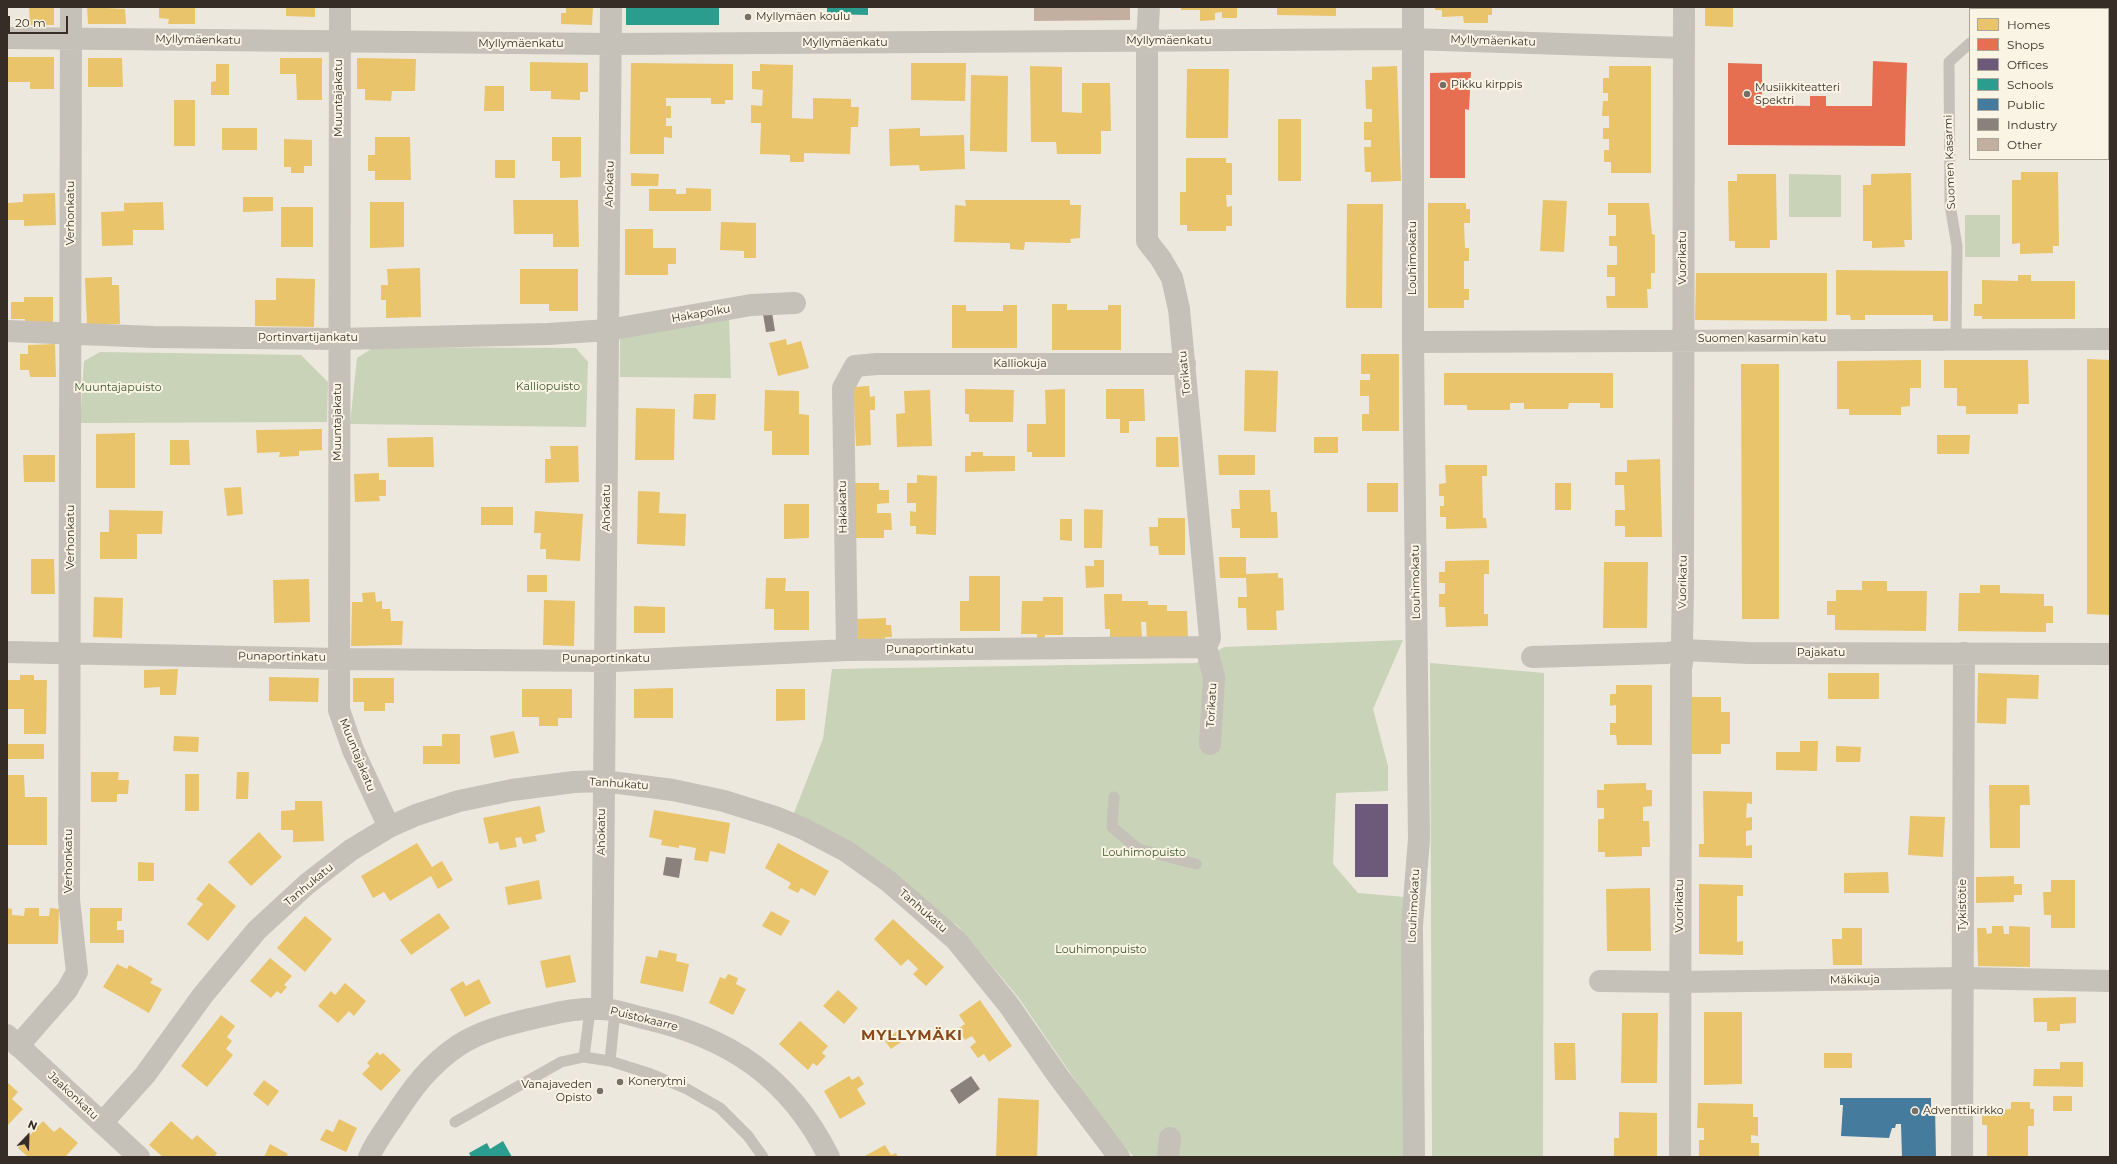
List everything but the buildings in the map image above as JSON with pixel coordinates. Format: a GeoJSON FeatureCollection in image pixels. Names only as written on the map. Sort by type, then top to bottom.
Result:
{"type":"FeatureCollection","features":[{"type":"Feature","properties":{"kind":"street","name":"Verhonkatu"},"geometry":{"type":"LineString","coordinates":[[13,1041],[67,990],[77,972],[69,900],[72,334],[71,7]]}},
{"type":"Feature","properties":{"kind":"street","name":"Muuntajakatu"},"geometry":{"type":"LineString","coordinates":[[340,7],[338,339],[339,710],[353,750],[389,827]]}},
{"type":"Feature","properties":{"kind":"street","name":"Ahokatu"},"geometry":{"type":"LineString","coordinates":[[602,1010],[611,7]]}},
{"type":"Feature","properties":{"kind":"street","name":"Torikatu"},"geometry":{"type":"LineString","coordinates":[[1149,7],[1147,42],[1147,241],[1161,259],[1172,278],[1179,309],[1210,638],[1206,647],[1214,676],[1210,744]]}},
{"type":"Feature","properties":{"kind":"street","name":"Louhimokatu"},"geometry":{"type":"LineString","coordinates":[[1413,7],[1411,38],[1413,342],[1419,839],[1412,926],[1414,1157]]}},
{"type":"Feature","properties":{"kind":"street","name":"Vuorikatu"},"geometry":{"type":"LineString","coordinates":[[1680,1157],[1681,669],[1684,650],[1682,643],[1684,7]]}},
{"type":"Feature","properties":{"kind":"street","name":"Myllymäenkatu"},"geometry":{"type":"LineString","coordinates":[[7,38],[611,44],[1147,42],[1411,38],[1684,48]]}},
{"type":"Feature","properties":{"kind":"street","name":"Hakapolku"},"geometry":{"type":"LineString","coordinates":[[608,330],[751,305],[795,303]]}},
{"type":"Feature","properties":{"kind":"street","name":"Portinvartijankatu"},"geometry":{"type":"LineString","coordinates":[[7,331],[72,334],[338,339],[548,334],[608,330]]}},
{"type":"Feature","properties":{"kind":"street","name":"Suomen kasarmin katu"},"geometry":{"type":"LineString","coordinates":[[1413,342],[1956,338],[2110,339]]}},
{"type":"Feature","properties":{"kind":"street","name":"Kalliokuja"},"geometry":{"type":"LineString","coordinates":[[855,366],[878,364],[1185,364]]}},
{"type":"Feature","properties":{"kind":"street","name":"Hakakatu"},"geometry":{"type":"LineString","coordinates":[[847,650],[843,388],[855,366]]}},
{"type":"Feature","properties":{"kind":"street","name":"Punaportinkatu"},"geometry":{"type":"LineString","coordinates":[[7,652],[70,652],[338,659],[606,660],[847,650],[1206,647]]}},
{"type":"Feature","properties":{"kind":"street","name":"Pajakatu"},"geometry":{"type":"LineString","coordinates":[[1532,656],[1667,653],[1684,650],[1749,653],[2110,654]]}},
{"type":"Feature","properties":{"kind":"street","name":"Tykistötie"},"geometry":{"type":"LineString","coordinates":[[1962,1157],[1964,653]]}},
{"type":"Feature","properties":{"kind":"street","name":"Tanhukatu"},"geometry":{"type":"LineString","coordinates":[[102,1123],[145,1075],[203,995],[258,930],[307,884],[350,850],[389,827],[416,815],[459,801],[512,790],[574,782],[603,781],[673,790],[724,801],[775,817],[802,828],[846,851],[888,881],[956,940],[1008,1004],[1067,1089],[1119,1157]]}},
{"type":"Feature","properties":{"kind":"street","name":"Mäkikuja"},"geometry":{"type":"LineString","coordinates":[[1600,981],[1680,982],[1963,978],[2110,981]]}},
{"type":"Feature","properties":{"kind":"street","name":"Puistokaarre"},"geometry":{"type":"LineString","coordinates":[[369,1157],[374,1146],[416,1083],[436,1063],[460,1045],[486,1031],[513,1023],[560,1012],[602,1010],[660,1022],[695,1033],[731,1048],[769,1076],[798,1106],[817,1133],[829,1157]]}},
{"type":"Feature","properties":{"kind":"street","name":"Jaakonkatu"},"geometry":{"type":"LineString","coordinates":[[13,1041],[139,1157]]}},
{"type":"Feature","properties":{"kind":"lane","name":"Suomen Kasarmi"},"geometry":{"type":"LineString","coordinates":[[1956,338],[1957,246],[1950,204],[1948,62],[1969,44]]}},
{"type":"Feature","properties":{"kind":"lane"},"geometry":{"type":"LineString","coordinates":[[1114,797],[1112,827],[1138,849],[1196,864]]}},
{"type":"Feature","properties":{"kind":"lane"},"geometry":{"type":"LineString","coordinates":[[584,1056],[602,1010]]}},
{"type":"Feature","properties":{"kind":"lane"},"geometry":{"type":"LineString","coordinates":[[602,1010],[610,1061]]}},
{"type":"Feature","properties":{"kind":"lane"},"geometry":{"type":"LineString","coordinates":[[455,1122],[561,1062],[584,1056],[610,1061],[651,1074],[687,1089],[720,1108],[748,1136],[763,1157]]}},
{"type":"Feature","properties":{"kind":"green space"},"geometry":{"type":"Polygon","coordinates":[[[1789,174],[1841,175],[1841,217],[1789,217],[1789,174]]]}},
{"type":"Feature","properties":{"kind":"green space"},"geometry":{"type":"Polygon","coordinates":[[[1965,215],[2000,215],[2000,257],[1965,257],[1965,215]]]}},
{"type":"Feature","properties":{"kind":"green space"},"geometry":{"type":"Polygon","coordinates":[[[729,318],[731,378],[620,377],[620,338],[729,318]]]}},
{"type":"Feature","properties":{"kind":"green space","name":"Kalliopuisto"},"geometry":{"type":"Polygon","coordinates":[[[374,347],[576,348],[588,362],[586,427],[350,424],[357,358],[374,347]]]}},
{"type":"Feature","properties":{"kind":"green space","name":"Muuntajapuisto"},"geometry":{"type":"Polygon","coordinates":[[[100,352],[301,355],[328,382],[327,422],[80,423],[84,361],[100,352]]]}},
{"type":"Feature","properties":{"kind":"green space","name":"Louhimopuisto"},"geometry":{"type":"Polygon","coordinates":[[[1403,640],[1373,709],[1388,766],[1388,791],[1336,793],[1333,864],[1358,893],[1405,897],[1406,1157],[1134,1157],[1108,1128],[1018,997],[958,926],[792,818],[823,739],[832,669],[1196,663],[1224,647],[1403,640]]]}},
{"type":"Feature","properties":{"kind":"green space"},"geometry":{"type":"Polygon","coordinates":[[[1430,663],[1544,673],[1543,1157],[1432,1157],[1430,663]]]}},
{"type":"Feature","properties":{"kind":"place","name":"Myllymäen koulu"},"geometry":{"type":"Point","coordinates":[748,17]}},
{"type":"Feature","properties":{"kind":"place","name":"Pikku kirppis"},"geometry":{"type":"Point","coordinates":[1443,85]}},
{"type":"Feature","properties":{"kind":"place","name":"Musiikkiteatteri Spektri"},"geometry":{"type":"Point","coordinates":[1747,94]}},
{"type":"Feature","properties":{"kind":"place","name":"Konerytmi"},"geometry":{"type":"Point","coordinates":[620,1082]}},
{"type":"Feature","properties":{"kind":"place","name":"Vanajaveden Opisto"},"geometry":{"type":"Point","coordinates":[600,1091]}},
{"type":"Feature","properties":{"kind":"place","name":"Adventtikirkko"},"geometry":{"type":"Point","coordinates":[1915,1111]}},
{"type":"Feature","properties":{"kind":"district","name":"MYLLYMÄKI"},"geometry":{"type":"Point","coordinates":[912,1036]}},
{"type":"Feature","properties":{"kind":"park label","name":"Louhimonpuisto"},"geometry":{"type":"Point","coordinates":[1101,950]}}]}
